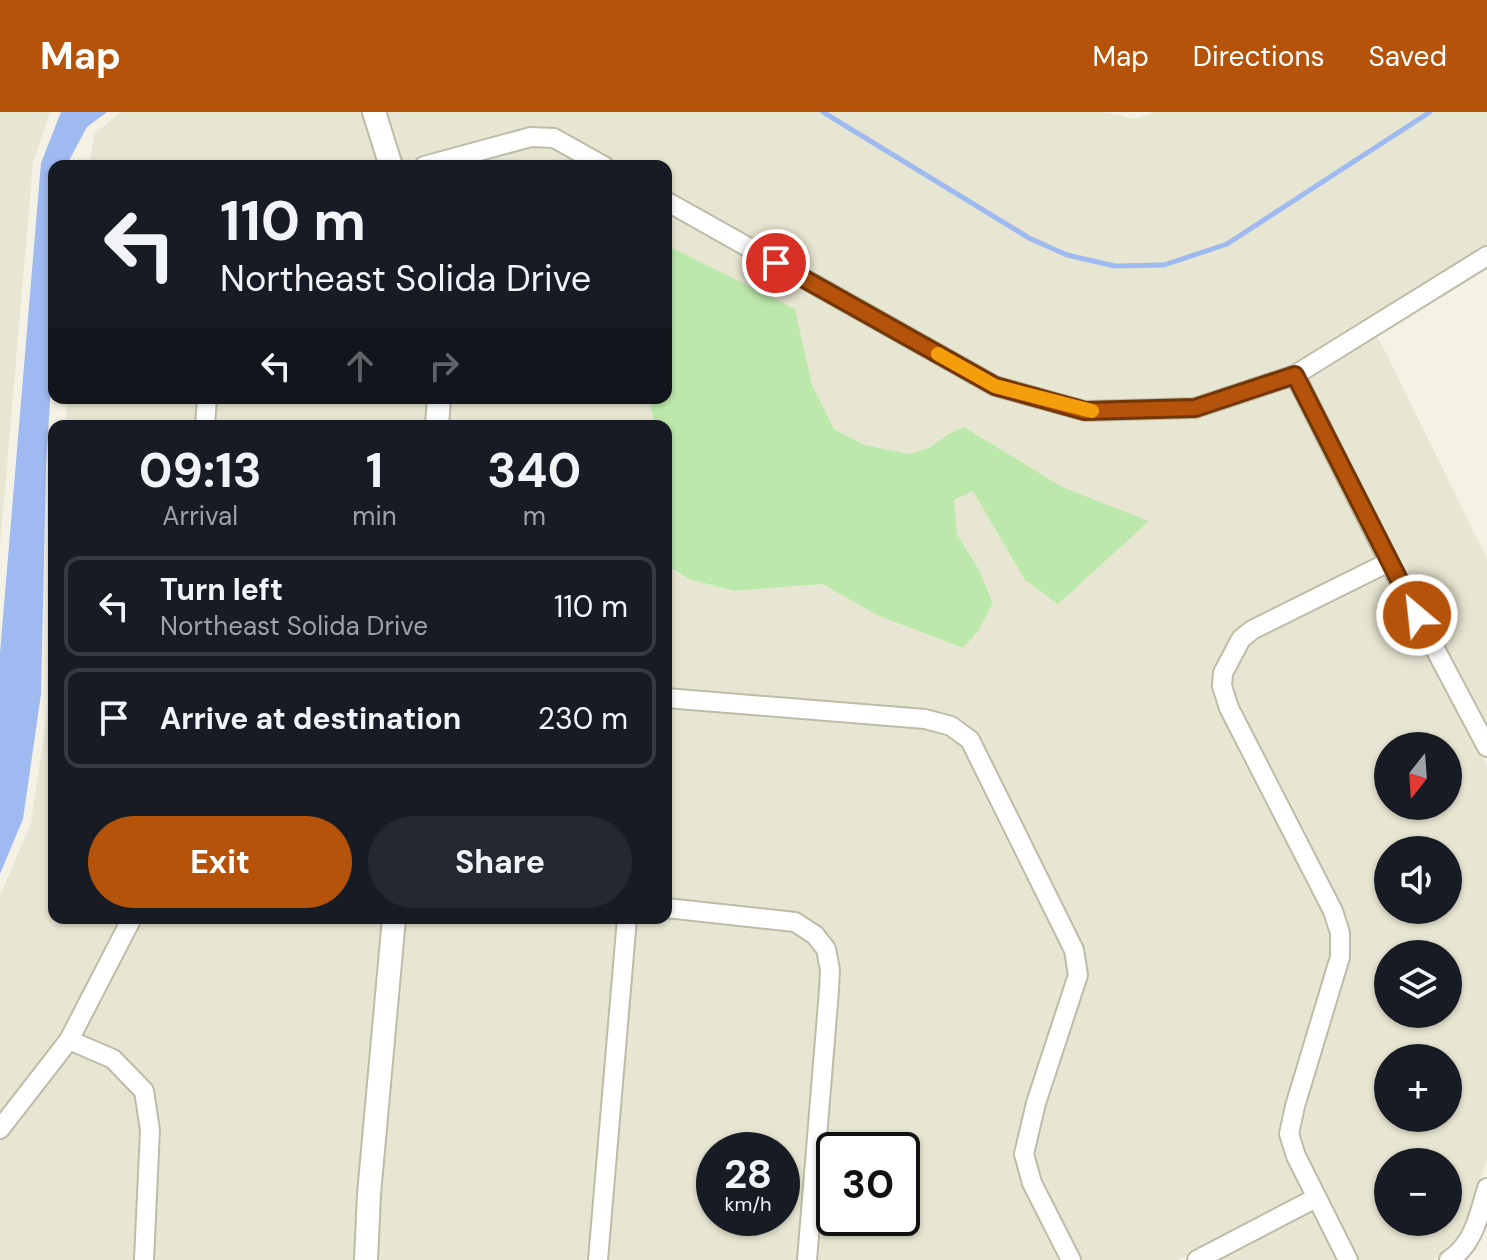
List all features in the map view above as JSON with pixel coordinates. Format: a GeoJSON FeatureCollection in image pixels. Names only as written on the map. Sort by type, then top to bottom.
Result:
{"type":"FeatureCollection","features":[{"type":"Feature","properties":{"kind":"street"},"geometry":{"type":"LineString","coordinates":[[374,112],[389,160]]}},
{"type":"Feature","properties":{"kind":"street"},"geometry":{"type":"LineString","coordinates":[[446,160],[531,137],[554,138],[593,160]]}},
{"type":"Feature","properties":{"kind":"street"},"geometry":{"type":"LineString","coordinates":[[672,204],[995,386],[1085,411],[1195,408],[1295,375],[1487,256]]}},
{"type":"Feature","properties":{"kind":"street"},"geometry":{"type":"LineString","coordinates":[[1295,375],[1487,747]]}},
{"type":"Feature","properties":{"kind":"street"},"geometry":{"type":"LineString","coordinates":[[1348,1260],[1291,1144],[1290,1123],[1334,980],[1340,957],[1340,933],[1333,911],[1229,708],[1222,686],[1223,673],[1233,649],[1252,630],[1389,562]]}},
{"type":"Feature","properties":{"kind":"street"},"geometry":{"type":"LineString","coordinates":[[672,698],[925,719],[951,726],[970,740],[1074,950],[1078,975],[1036,1103],[1024,1154],[1032,1183],[1071,1260]]}},
{"type":"Feature","properties":{"kind":"street"},"geometry":{"type":"LineString","coordinates":[[672,909],[795,922],[815,935],[826,949],[830,970],[829,990],[807,1260]]}},
{"type":"Feature","properties":{"kind":"street"},"geometry":{"type":"LineString","coordinates":[[0,1129],[69,1040],[129,924]]}},
{"type":"Feature","properties":{"kind":"street"},"geometry":{"type":"LineString","coordinates":[[366,1260],[393,924]]}},
{"type":"Feature","properties":{"kind":"street"},"geometry":{"type":"LineString","coordinates":[[598,1260],[626,924]]}},
{"type":"Feature","properties":{"kind":"street"},"geometry":{"type":"LineString","coordinates":[[69,1040],[113,1059],[144,1091],[150,1130],[144,1260]]}},
{"type":"Feature","properties":{"kind":"street"},"geometry":{"type":"LineString","coordinates":[[1449,1260],[1459,1254],[1472,1237],[1487,1188]]}},
{"type":"Feature","properties":{"kind":"street"},"geometry":{"type":"LineString","coordinates":[[1197,1260],[1316,1198]]}},
{"type":"Feature","properties":{"kind":"shaded area"},"geometry":{"type":"Polygon","coordinates":[[[0,112],[50,112],[33,163],[0,546],[0,112]]]}},
{"type":"Feature","properties":{"kind":"shaded area"},"geometry":{"type":"Polygon","coordinates":[[[121,112],[365,112],[379,160],[90,160],[95,133],[121,112]]]}},
{"type":"Feature","properties":{"kind":"shaded area"},"geometry":{"type":"Polygon","coordinates":[[[383,112],[1103,112],[1134,119],[1156,112],[1487,112],[1487,245],[1292,366],[1194,398],[1087,401],[999,377],[672,193],[672,160],[613,160],[559,129],[530,128],[410,160],[398,160],[383,112]]]}},
{"type":"Feature","properties":{"kind":"shaded area"},"geometry":{"type":"Polygon","coordinates":[[[532,146],[552,147],[575,160],[481,160],[532,146]]]}},
{"type":"Feature","properties":{"kind":"shaded area"},"geometry":{"type":"Polygon","coordinates":[[[672,215],[991,395],[1083,420],[1195,417],[1291,386],[1377,558],[1248,623],[1227,644],[1214,673],[1214,689],[1221,712],[1325,916],[1332,936],[1332,956],[1282,1123],[1283,1148],[1304,1194],[1178,1260],[1081,1260],[1040,1179],[1033,1153],[1081,945],[978,735],[954,717],[926,709],[672,689],[672,569],[689,579],[734,591],[822,584],[879,616],[962,648],[993,603],[979,570],[957,534],[954,501],[973,490],[1025,580],[1148,521],[1062,487],[964,427],[929,448],[909,454],[865,445],[833,428],[812,385],[795,309],[672,248],[672,215]]]}},
{"type":"Feature","properties":{"kind":"shaded area"},"geometry":{"type":"Polygon","coordinates":[[[1377,335],[1487,559],[1487,728],[1396,557],[1307,378],[1377,335]]]}},
{"type":"Feature","properties":{"kind":"shaded area"},"geometry":{"type":"Polygon","coordinates":[[[67,404],[199,404],[197,420],[66,420],[67,404]]]}},
{"type":"Feature","properties":{"kind":"shaded area"},"geometry":{"type":"Polygon","coordinates":[[[216,404],[430,404],[429,420],[214,420],[216,404]]]}},
{"type":"Feature","properties":{"kind":"shaded area"},"geometry":{"type":"Polygon","coordinates":[[[447,404],[650,404],[654,420],[446,420],[447,404]]]}},
{"type":"Feature","properties":{"kind":"shaded area"},"geometry":{"type":"Polygon","coordinates":[[[1385,574],[1487,766],[1487,1159],[1462,1236],[1462,1148],[1374,1148],[1374,1236],[1462,1236],[1454,1247],[1432,1260],[1358,1260],[1300,1141],[1298,1133],[1303,1108],[1348,960],[1349,932],[1340,907],[1236,704],[1231,674],[1246,646],[1256,638],[1385,574]]]}},
{"type":"Feature","properties":{"kind":"shaded area"},"geometry":{"type":"Polygon","coordinates":[[[48,707],[48,924],[120,924],[62,1035],[0,1118],[0,896],[31,823],[48,707]]]}},
{"type":"Feature","properties":{"kind":"shaded area"},"geometry":{"type":"Polygon","coordinates":[[[672,708],[923,728],[947,735],[964,747],[1066,954],[1069,975],[1016,1157],[1024,1188],[1061,1260],[816,1260],[818,1236],[920,1236],[920,1132],[826,1132],[838,990],[834,946],[820,927],[797,912],[672,899],[672,708]]]}},
{"type":"Feature","properties":{"kind":"shaded area"},"geometry":{"type":"Polygon","coordinates":[[[672,918],[792,930],[818,953],[821,990],[799,1260],[606,1260],[635,924],[672,924],[672,918]]]}},
{"type":"Feature","properties":{"kind":"shaded area"},"geometry":{"type":"Polygon","coordinates":[[[138,924],[385,924],[357,1260],[153,1260],[153,1089],[119,1052],[82,1035],[138,924]]]}},
{"type":"Feature","properties":{"kind":"shaded area"},"geometry":{"type":"Polygon","coordinates":[[[402,924],[618,924],[589,1260],[374,1260],[402,924]]]}},
{"type":"Feature","properties":{"kind":"shaded area"},"geometry":{"type":"Polygon","coordinates":[[[72,1051],[108,1067],[136,1096],[142,1131],[136,1260],[0,1260],[0,1141],[14,1128],[72,1051]]]}},
{"type":"Feature","properties":{"kind":"shaded area"},"geometry":{"type":"Polygon","coordinates":[[[1312,1210],[1338,1260],[1217,1260],[1312,1210]]]}},
{"type":"Feature","properties":{"kind":"green space"},"geometry":{"type":"Polygon","coordinates":[[[672,248],[795,309],[812,385],[834,429],[865,445],[909,454],[929,448],[964,427],[1062,487],[1149,521],[1058,604],[1025,580],[973,491],[954,500],[957,534],[979,570],[993,603],[978,631],[963,648],[879,616],[822,584],[734,591],[689,579],[672,569],[672,420],[654,420],[650,404],[672,404],[672,248]]]}},
{"type":"Feature","properties":{"kind":"water"},"geometry":{"type":"Polygon","coordinates":[[[61,112],[107,112],[87,127],[69,160],[48,160],[50,404],[41,694],[23,819],[0,874],[0,653],[41,163],[61,112]]]}},
{"type":"Feature","properties":{"kind":"waterway"},"geometry":{"type":"LineString","coordinates":[[823,112],[1029,238],[1067,255],[1115,266],[1164,265],[1227,244],[1430,112]]}},
{"type":"Feature","properties":{"kind":"slow traffic"},"geometry":{"type":"LineString","coordinates":[[938,354],[995,386],[1092,411]]}},
{"type":"Feature","properties":{"kind":"route"},"geometry":{"type":"LineString","coordinates":[[776,263],[995,386],[1085,411],[1195,408],[1295,375],[1417,615]]}}]}
